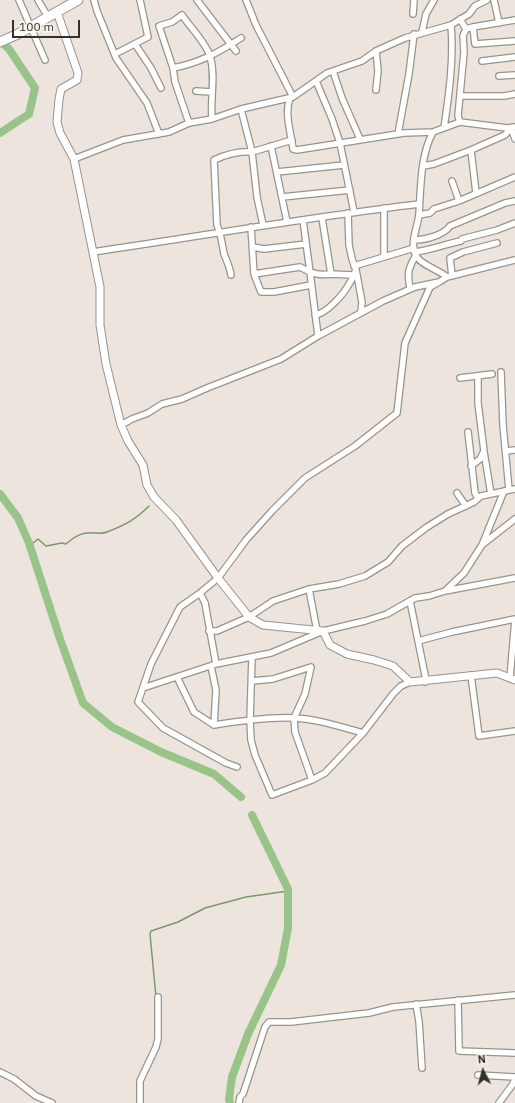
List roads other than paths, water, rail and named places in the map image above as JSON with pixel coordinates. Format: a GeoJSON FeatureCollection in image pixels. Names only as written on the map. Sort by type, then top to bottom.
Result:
{"type":"FeatureCollection","features":[{"type":"Feature","properties":{"kind":"main road"},"geometry":{"type":"LineString","coordinates":[[0,42],[18,34],[78,0]]}},
{"type":"Feature","properties":{"kind":"street"},"geometry":{"type":"LineString","coordinates":[[19,0],[45,60]]}},
{"type":"Feature","properties":{"kind":"street"},"geometry":{"type":"LineString","coordinates":[[38,0],[48,17]]}},
{"type":"Feature","properties":{"kind":"street"},"geometry":{"type":"LineString","coordinates":[[94,0],[115,54],[147,103],[159,134]]}},
{"type":"Feature","properties":{"kind":"street"},"geometry":{"type":"LineString","coordinates":[[115,54],[148,37],[140,0]]}},
{"type":"Feature","properties":{"kind":"street"},"geometry":{"type":"LineString","coordinates":[[197,0],[236,51]]}},
{"type":"Feature","properties":{"kind":"street"},"geometry":{"type":"LineString","coordinates":[[246,0],[256,26],[292,98]]}},
{"type":"Feature","properties":{"kind":"street"},"geometry":{"type":"LineString","coordinates":[[412,14],[414,0]]}},
{"type":"Feature","properties":{"kind":"street"},"geometry":{"type":"LineString","coordinates":[[422,32],[426,14],[434,0]]}},
{"type":"Feature","properties":{"kind":"street"},"geometry":{"type":"LineString","coordinates":[[487,0],[475,6],[469,14],[451,25],[414,34],[376,52],[362,61],[327,73],[292,98],[288,103],[287,111],[293,148],[297,150],[360,139],[398,134],[433,132],[460,122],[513,127]]}},
{"type":"Feature","properties":{"kind":"street"},"geometry":{"type":"LineString","coordinates":[[494,0],[499,23]]}},
{"type":"Feature","properties":{"kind":"street"},"geometry":{"type":"LineString","coordinates":[[57,12],[78,73],[77,80],[61,89],[57,122],[60,133],[74,159],[100,287],[100,325],[106,364],[121,425],[128,441],[143,465],[147,485],[154,497],[176,520],[218,578],[250,617],[263,625],[320,631]]}},
{"type":"Feature","properties":{"kind":"street"},"geometry":{"type":"LineString","coordinates":[[189,123],[174,82],[172,68],[159,26],[172,22],[182,15],[207,49],[210,57],[213,83],[211,104],[212,119]]}},
{"type":"Feature","properties":{"kind":"street"},"geometry":{"type":"LineString","coordinates":[[460,19],[466,29]]}},
{"type":"Feature","properties":{"kind":"street"},"geometry":{"type":"LineString","coordinates":[[466,29],[515,20]]}},
{"type":"Feature","properties":{"kind":"street"},"geometry":{"type":"LineString","coordinates":[[444,128],[451,60],[451,25]]}},
{"type":"Feature","properties":{"kind":"street"},"geometry":{"type":"LineString","coordinates":[[473,27],[475,44],[515,41]]}},
{"type":"Feature","properties":{"kind":"street"},"geometry":{"type":"LineString","coordinates":[[460,122],[458,116],[464,52],[463,36],[466,29]]}},
{"type":"Feature","properties":{"kind":"street"},"geometry":{"type":"LineString","coordinates":[[398,134],[409,74],[414,34]]}},
{"type":"Feature","properties":{"kind":"street"},"geometry":{"type":"LineString","coordinates":[[172,68],[187,65],[210,57],[241,38]]}},
{"type":"Feature","properties":{"kind":"street"},"geometry":{"type":"LineString","coordinates":[[135,44],[151,68],[161,88]]}},
{"type":"Feature","properties":{"kind":"street"},"geometry":{"type":"LineString","coordinates":[[376,52],[378,71],[376,90]]}},
{"type":"Feature","properties":{"kind":"street"},"geometry":{"type":"LineString","coordinates":[[482,61],[515,58]]}},
{"type":"Feature","properties":{"kind":"street"},"geometry":{"type":"LineString","coordinates":[[333,71],[342,98],[360,139]]}},
{"type":"Feature","properties":{"kind":"street"},"geometry":{"type":"LineString","coordinates":[[499,76],[515,75]]}},
{"type":"Feature","properties":{"kind":"street"},"geometry":{"type":"LineString","coordinates":[[316,81],[332,119],[340,143],[354,212]]}},
{"type":"Feature","properties":{"kind":"street"},"geometry":{"type":"LineString","coordinates":[[196,91],[212,92]]}},
{"type":"Feature","properties":{"kind":"street"},"geometry":{"type":"LineString","coordinates":[[460,96],[504,96],[515,94]]}},
{"type":"Feature","properties":{"kind":"street"},"geometry":{"type":"LineString","coordinates":[[74,159],[123,140],[169,132],[189,123],[212,119],[241,110],[292,98]]}},
{"type":"Feature","properties":{"kind":"street"},"geometry":{"type":"LineString","coordinates":[[241,110],[252,152],[257,197],[263,225]]}},
{"type":"Feature","properties":{"kind":"street"},"geometry":{"type":"LineString","coordinates":[[513,127],[515,139]]}},
{"type":"Feature","properties":{"kind":"street"},"geometry":{"type":"LineString","coordinates":[[423,166],[434,164],[505,136],[513,127]]}},
{"type":"Feature","properties":{"kind":"street"},"geometry":{"type":"LineString","coordinates":[[410,288],[408,275],[415,252],[414,240],[419,215],[423,166],[427,142],[433,132]]}},
{"type":"Feature","properties":{"kind":"street"},"geometry":{"type":"LineString","coordinates":[[231,276],[230,267],[224,254],[220,232],[217,225],[214,160],[222,156],[252,152],[292,140]]}},
{"type":"Feature","properties":{"kind":"street"},"geometry":{"type":"LineString","coordinates":[[271,146],[287,222]]}},
{"type":"Feature","properties":{"kind":"street"},"geometry":{"type":"LineString","coordinates":[[471,150],[476,193]]}},
{"type":"Feature","properties":{"kind":"street"},"geometry":{"type":"LineString","coordinates":[[277,172],[344,165]]}},
{"type":"Feature","properties":{"kind":"street"},"geometry":{"type":"LineString","coordinates":[[419,215],[430,213],[434,209],[459,201],[515,177]]}},
{"type":"Feature","properties":{"kind":"street"},"geometry":{"type":"LineString","coordinates":[[452,181],[459,201]]}},
{"type":"Feature","properties":{"kind":"street"},"geometry":{"type":"LineString","coordinates":[[282,197],[350,190]]}},
{"type":"Feature","properties":{"kind":"street"},"geometry":{"type":"LineString","coordinates":[[414,240],[421,240],[446,231],[450,226],[505,203],[515,201]]}},
{"type":"Feature","properties":{"kind":"street"},"geometry":{"type":"LineString","coordinates":[[93,252],[263,225],[419,204]]}},
{"type":"Feature","properties":{"kind":"street"},"geometry":{"type":"LineString","coordinates":[[384,208],[384,256]]}},
{"type":"Feature","properties":{"kind":"street"},"geometry":{"type":"LineString","coordinates":[[348,213],[349,245],[362,302],[361,313]]}},
{"type":"Feature","properties":{"kind":"street"},"geometry":{"type":"LineString","coordinates":[[322,218],[331,274]]}},
{"type":"Feature","properties":{"kind":"street"},"geometry":{"type":"LineString","coordinates":[[302,220],[318,336]]}},
{"type":"Feature","properties":{"kind":"street"},"geometry":{"type":"LineString","coordinates":[[254,274],[300,267],[318,275],[355,270],[384,256],[431,250],[444,244],[461,241],[462,239],[515,224]]}},
{"type":"Feature","properties":{"kind":"street"},"geometry":{"type":"LineString","coordinates":[[251,227],[254,274],[261,292],[274,292],[311,285]]}},
{"type":"Feature","properties":{"kind":"street"},"geometry":{"type":"LineString","coordinates":[[461,241],[463,252]]}},
{"type":"Feature","properties":{"kind":"street"},"geometry":{"type":"LineString","coordinates":[[449,276],[450,258],[463,252],[497,243]]}},
{"type":"Feature","properties":{"kind":"street"},"geometry":{"type":"LineString","coordinates":[[253,247],[264,249],[306,244]]}},
{"type":"Feature","properties":{"kind":"street"},"geometry":{"type":"LineString","coordinates":[[415,252],[420,261],[449,276]]}},
{"type":"Feature","properties":{"kind":"street"},"geometry":{"type":"LineString","coordinates":[[237,767],[226,763],[163,728],[138,702],[151,664],[180,607],[218,578],[246,540],[305,478],[355,446],[397,413],[405,343],[430,287],[449,276],[515,260]]}},
{"type":"Feature","properties":{"kind":"street"},"geometry":{"type":"LineString","coordinates":[[315,315],[320,315],[340,296],[349,284],[355,270]]}},
{"type":"Feature","properties":{"kind":"street"},"geometry":{"type":"LineString","coordinates":[[121,425],[148,413],[162,404],[182,399],[281,359],[318,336],[410,288],[439,282]]}},
{"type":"Feature","properties":{"kind":"street"},"geometry":{"type":"LineString","coordinates":[[445,591],[464,573],[482,545],[506,490],[506,451],[501,372]]}},
{"type":"Feature","properties":{"kind":"street"},"geometry":{"type":"LineString","coordinates":[[460,378],[492,374]]}},
{"type":"Feature","properties":{"kind":"street"},"geometry":{"type":"LineString","coordinates":[[478,376],[478,403],[491,494]]}},
{"type":"Feature","properties":{"kind":"street"},"geometry":{"type":"LineString","coordinates":[[468,432],[475,493],[478,498]]}},
{"type":"Feature","properties":{"kind":"street"},"geometry":{"type":"LineString","coordinates":[[506,451],[515,450]]}},
{"type":"Feature","properties":{"kind":"street"},"geometry":{"type":"LineString","coordinates":[[471,466],[480,459],[484,451]]}},
{"type":"Feature","properties":{"kind":"street"},"geometry":{"type":"LineString","coordinates":[[209,631],[217,631],[250,617],[273,601],[309,589],[339,584],[365,576],[388,562],[402,546],[427,526],[466,506],[481,496],[515,488]]}},
{"type":"Feature","properties":{"kind":"street"},"geometry":{"type":"LineString","coordinates":[[457,493],[466,506]]}},
{"type":"Feature","properties":{"kind":"street"},"geometry":{"type":"LineString","coordinates":[[482,545],[515,519]]}},
{"type":"Feature","properties":{"kind":"street"},"geometry":{"type":"LineString","coordinates":[[143,688],[214,665],[271,653],[320,631],[365,622],[387,614],[410,601],[445,591],[515,578]]}},
{"type":"Feature","properties":{"kind":"street"},"geometry":{"type":"LineString","coordinates":[[309,589],[320,631],[330,644],[346,654],[393,666],[410,682]]}},
{"type":"Feature","properties":{"kind":"street"},"geometry":{"type":"LineString","coordinates":[[200,593],[205,603],[214,665],[216,690],[214,725]]}},
{"type":"Feature","properties":{"kind":"street"},"geometry":{"type":"LineString","coordinates":[[410,601],[425,682]]}},
{"type":"Feature","properties":{"kind":"street"},"geometry":{"type":"LineString","coordinates":[[252,657],[250,720],[251,740],[255,755],[272,795],[312,780],[325,773],[364,733],[393,694],[401,686],[410,682],[425,682],[497,673],[512,679],[515,619],[452,632],[418,641]]}},
{"type":"Feature","properties":{"kind":"street"},"geometry":{"type":"LineString","coordinates":[[252,681],[273,679],[311,667],[305,694],[294,718],[294,732],[312,780]]}},
{"type":"Feature","properties":{"kind":"street"},"geometry":{"type":"LineString","coordinates":[[471,676],[479,736],[515,731]]}},
{"type":"Feature","properties":{"kind":"street"},"geometry":{"type":"LineString","coordinates":[[177,677],[194,712],[214,725],[250,720],[294,718],[331,724],[364,733]]}},
{"type":"Feature","properties":{"kind":"street"},"geometry":{"type":"LineString","coordinates":[[239,1103],[240,1097],[244,1094],[265,1027],[269,1022],[291,1022],[368,1012],[393,1006],[515,995]]}},
{"type":"Feature","properties":{"kind":"street"},"geometry":{"type":"LineString","coordinates":[[140,1103],[140,1081],[156,1047],[158,1039],[158,997]]}},
{"type":"Feature","properties":{"kind":"street"},"geometry":{"type":"LineString","coordinates":[[458,1000],[459,1051],[515,1053]]}},
{"type":"Feature","properties":{"kind":"street"},"geometry":{"type":"LineString","coordinates":[[416,1004],[419,1021],[422,1068]]}},
{"type":"Feature","properties":{"kind":"street"},"geometry":{"type":"LineString","coordinates":[[0,1072],[14,1078],[36,1096],[52,1103]]}},
{"type":"Feature","properties":{"kind":"street"},"geometry":{"type":"LineString","coordinates":[[478,1075],[515,1078],[513,1084],[499,1103]]}},
{"type":"Feature","properties":{"kind":"waterway"},"geometry":{"type":"LineString","coordinates":[[0,41],[9,49],[35,88],[29,114],[0,133]]}},
{"type":"Feature","properties":{"kind":"waterway"},"geometry":{"type":"LineString","coordinates":[[0,494],[18,518],[29,543],[60,639],[83,703],[112,727],[161,752],[214,774],[241,797]]}},
{"type":"Feature","properties":{"kind":"waterway"},"geometry":{"type":"LineString","coordinates":[[29,543],[33,543],[38,539],[46,546],[62,543],[66,544],[82,534],[105,533],[130,522],[149,506]]}},
{"type":"Feature","properties":{"kind":"waterway"},"geometry":{"type":"LineString","coordinates":[[230,1103],[229,1099],[232,1077],[248,1034],[281,965],[288,928],[288,889],[252,815]]}},
{"type":"Feature","properties":{"kind":"waterway"},"geometry":{"type":"LineString","coordinates":[[156,997],[150,934],[151,931],[178,922],[205,908],[246,897],[288,891]]}}]}
